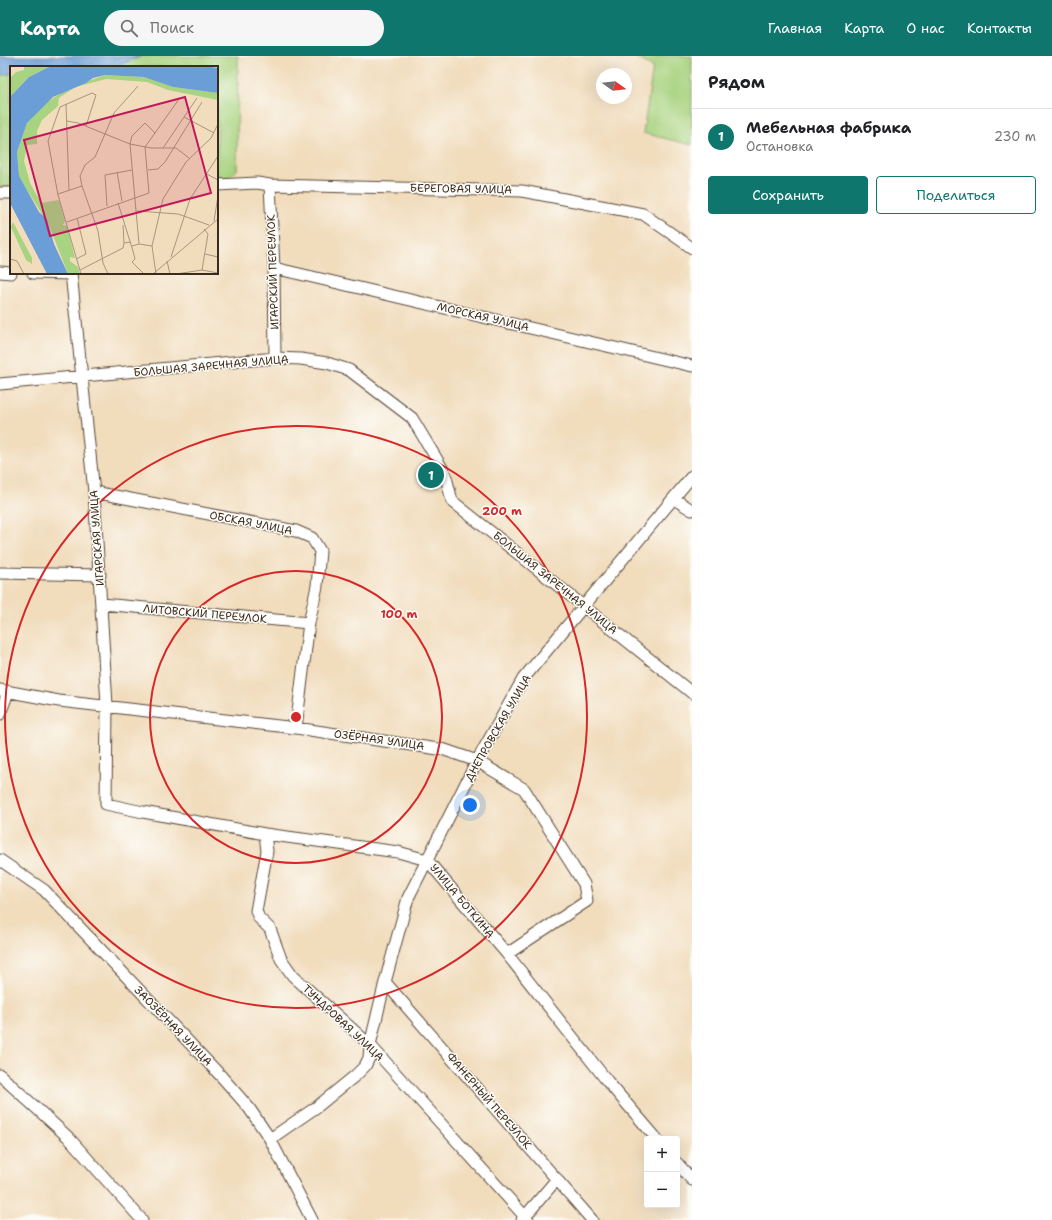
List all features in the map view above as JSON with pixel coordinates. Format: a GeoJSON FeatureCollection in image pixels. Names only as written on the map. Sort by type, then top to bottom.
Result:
{"type":"FeatureCollection","features":[{"type":"Feature","properties":{"kind":"street","name":"БЕРЕГОВАЯ УЛИЦА"},"geometry":{"type":"LineString","coordinates":[[218,185],[258,183],[270,186],[522,191],[643,214],[692,248]]}},
{"type":"Feature","properties":{"kind":"street","name":"ИГАРСКИЙ ПЕРЕУЛОК"},"geometry":{"type":"LineString","coordinates":[[270,186],[274,268],[275,358]]}},
{"type":"Feature","properties":{"kind":"street","name":"МОРСКАЯ УЛИЦА"},"geometry":{"type":"LineString","coordinates":[[274,268],[692,366]]}},
{"type":"Feature","properties":{"kind":"street"},"geometry":{"type":"LineString","coordinates":[[0,272],[10,273]]}},
{"type":"Feature","properties":{"kind":"street","name":"ИГАРСКАЯ УЛИЦА"},"geometry":{"type":"LineString","coordinates":[[71,274],[94,492],[102,604],[107,705],[106,804]]}},
{"type":"Feature","properties":{"kind":"street","name":"БОЛЬШАЯ ЗАРЕЧНАЯ УЛИЦА"},"geometry":{"type":"LineString","coordinates":[[0,384],[275,358],[302,359],[327,363],[349,370],[412,418],[446,473],[452,501],[692,692]]}},
{"type":"Feature","properties":{"kind":"street","name":"ДНЕПРОВСКАЯ УЛИЦА"},"geometry":{"type":"LineString","coordinates":[[270,1139],[318,1106],[365,1066],[369,1058],[370,1045],[385,982],[408,898],[477,761],[523,679],[585,607],[692,476]]}},
{"type":"Feature","properties":{"kind":"street","name":"ОБСКАЯ УЛИЦА"},"geometry":{"type":"LineString","coordinates":[[94,492],[296,531],[312,538],[320,551],[317,586],[309,623],[296,728]]}},
{"type":"Feature","properties":{"kind":"street"},"geometry":{"type":"LineString","coordinates":[[674,499],[692,510]]}},
{"type":"Feature","properties":{"kind":"street"},"geometry":{"type":"LineString","coordinates":[[0,573],[100,575]]}},
{"type":"Feature","properties":{"kind":"street","name":"ЛИТОВСКИЙ ПЕРЕУЛОК"},"geometry":{"type":"LineString","coordinates":[[102,604],[309,623]]}},
{"type":"Feature","properties":{"kind":"street"},"geometry":{"type":"LineString","coordinates":[[0,714],[4,691]]}},
{"type":"Feature","properties":{"kind":"street","name":"ОЗЁРНАЯ УЛИЦА"},"geometry":{"type":"LineString","coordinates":[[4,691],[59,701],[107,705],[296,728],[444,750],[477,761],[524,789],[584,884],[587,901],[506,954]]}},
{"type":"Feature","properties":{"kind":"street","name":"УЛИЦА БОТКИНА"},"geometry":{"type":"LineString","coordinates":[[106,804],[265,834],[398,852],[427,860],[506,954],[608,1082],[654,1136]]}},
{"type":"Feature","properties":{"kind":"street","name":"ТУНДРОВАЯ УЛИЦА"},"geometry":{"type":"LineString","coordinates":[[265,834],[267,851],[256,911],[259,918],[270,929],[281,959],[294,976],[370,1045],[525,1219]]}},
{"type":"Feature","properties":{"kind":"street","name":"ЗАОЗЁРНАЯ УЛИЦА"},"geometry":{"type":"LineString","coordinates":[[0,860],[44,890],[221,1076],[249,1108],[270,1139],[312,1220]]}},
{"type":"Feature","properties":{"kind":"street","name":"ФАНЕРНЫЙ ПЕРЕУЛОК"},"geometry":{"type":"LineString","coordinates":[[385,982],[558,1179],[592,1220]]}},
{"type":"Feature","properties":{"kind":"street"},"geometry":{"type":"LineString","coordinates":[[0,1075],[68,1137],[142,1220]]}},
{"type":"Feature","properties":{"kind":"street"},"geometry":{"type":"LineString","coordinates":[[680,1166],[692,1180]]}},
{"type":"Feature","properties":{"kind":"street"},"geometry":{"type":"LineString","coordinates":[[525,1219],[558,1179]]}},
{"type":"Feature","properties":{"kind":"green space"},"geometry":{"type":"Polygon","coordinates":[[[142,56],[238,56],[237,170],[228,179],[218,177],[218,66],[73,66],[136,59],[142,56]]]}},
{"type":"Feature","properties":{"kind":"green space"},"geometry":{"type":"Polygon","coordinates":[[[634,56],[692,56],[692,145],[643,133],[653,67],[634,56]]]}},
{"type":"Feature","properties":{"kind":"green space"},"geometry":{"type":"Polygon","coordinates":[[[10,74],[10,188],[0,187],[0,75],[10,74]]]}},
{"type":"Feature","properties":{"kind":"water"},"geometry":{"type":"Polygon","coordinates":[[[0,56],[142,56],[120,65],[10,66],[10,74],[0,75],[0,56]]]}},
{"type":"Feature","properties":{"kind":"place","name":"Мебельная фабрика"},"geometry":{"type":"Point","coordinates":[431,475]}}]}
